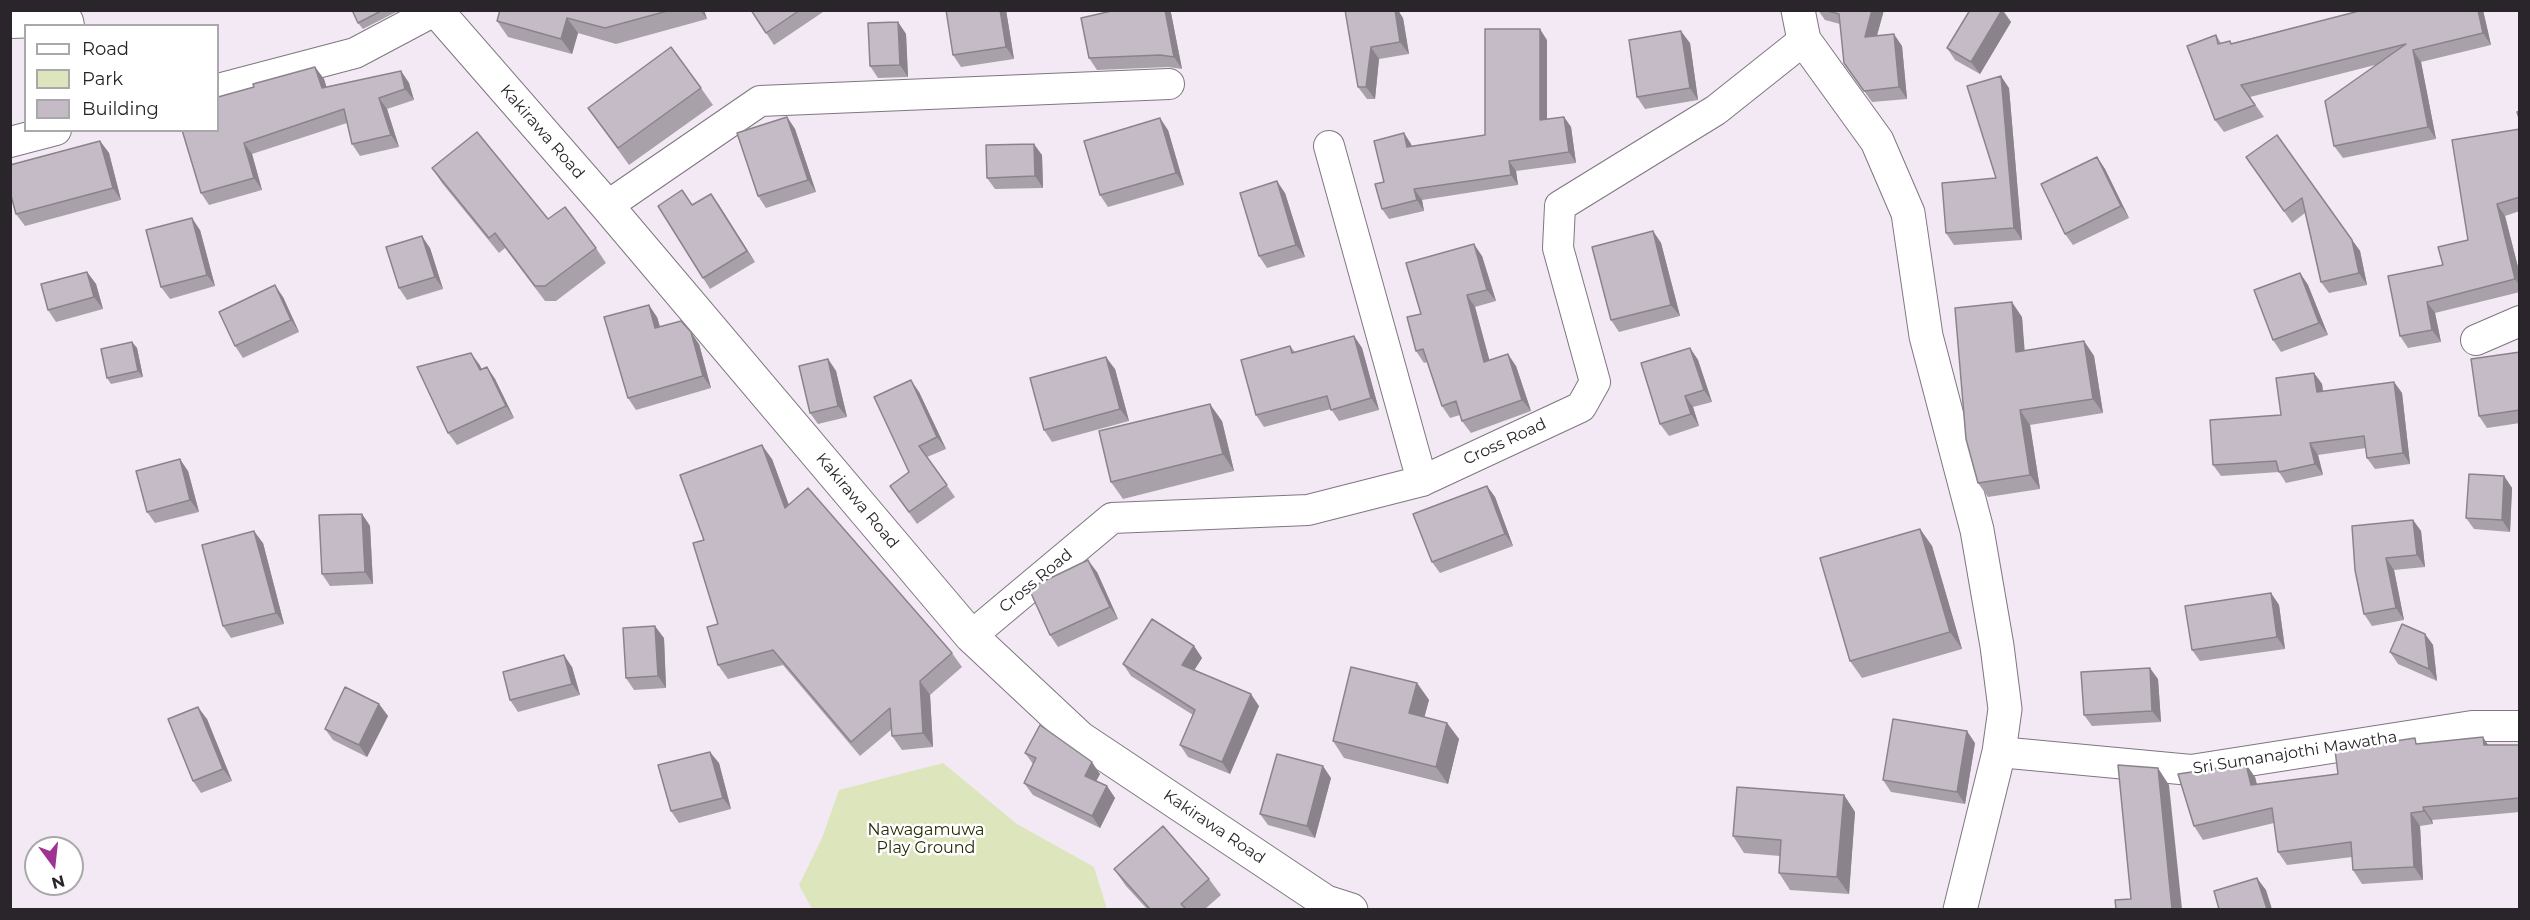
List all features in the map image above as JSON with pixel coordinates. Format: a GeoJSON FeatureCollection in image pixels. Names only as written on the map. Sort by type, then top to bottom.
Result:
{"type":"FeatureCollection","features":[{"type":"Feature","properties":{"kind":"street"},"geometry":{"type":"LineString","coordinates":[[219,89],[355,53],[436,10]]}},
{"type":"Feature","properties":{"kind":"street","name":"Kakirawa Road"},"geometry":{"type":"LineString","coordinates":[[436,10],[607,206],[971,636],[1080,738],[1326,902],[1351,909]]}},
{"type":"Feature","properties":{"kind":"street"},"geometry":{"type":"LineString","coordinates":[[10,23],[68,21],[69,24]]}},
{"type":"Feature","properties":{"kind":"street"},"geometry":{"type":"LineString","coordinates":[[1801,25],[1876,141],[1908,213],[1926,336],[1977,530],[1995,634],[2005,710],[1999,752],[1960,909]]}},
{"type":"Feature","properties":{"kind":"street","name":"Cross Road"},"geometry":{"type":"LineString","coordinates":[[971,636],[1112,518],[1308,510],[1422,481],[1581,406],[1594,382],[1558,248],[1560,206],[1716,110],[1801,25]]}},
{"type":"Feature","properties":{"kind":"street"},"geometry":{"type":"LineString","coordinates":[[607,206],[760,101],[1169,84]]}},
{"type":"Feature","properties":{"kind":"street"},"geometry":{"type":"LineString","coordinates":[[10,142],[48,132]]}},
{"type":"Feature","properties":{"kind":"street"},"geometry":{"type":"LineString","coordinates":[[1329,146],[1422,481]]}},
{"type":"Feature","properties":{"kind":"street"},"geometry":{"type":"LineString","coordinates":[[2476,340],[2520,321]]}},
{"type":"Feature","properties":{"kind":"street","name":"Sri Sumanajothi Mawatha"},"geometry":{"type":"LineString","coordinates":[[1999,752],[2191,770],[2472,726],[2520,726]]}},
{"type":"Feature","properties":{"kind":"green space","name":"Nawagamuwa Play Ground"},"geometry":{"type":"Polygon","coordinates":[[[943,763],[1017,824],[1094,867],[1107,909],[812,909],[799,885],[822,838],[839,790],[943,763]]]}},
{"type":"Feature","properties":{"kind":"building"},"geometry":{"type":"Polygon","coordinates":[[[352,10],[383,10],[358,23],[352,10]]]}},
{"type":"Feature","properties":{"kind":"building"},"geometry":{"type":"Polygon","coordinates":[[[500,10],[671,10],[605,28],[567,18],[561,39],[497,21],[500,10]]]}},
{"type":"Feature","properties":{"kind":"building"},"geometry":{"type":"Polygon","coordinates":[[[751,10],[800,10],[766,33],[751,10]]]}},
{"type":"Feature","properties":{"kind":"building"},"geometry":{"type":"Polygon","coordinates":[[[946,10],[1000,10],[1006,47],[953,55],[946,10]]]}},
{"type":"Feature","properties":{"kind":"building"},"geometry":{"type":"Polygon","coordinates":[[[1116,10],[1165,10],[1174,57],[1160,55],[1089,58],[1081,18],[1116,10]]]}},
{"type":"Feature","properties":{"kind":"building"},"geometry":{"type":"Polygon","coordinates":[[[1345,10],[1395,10],[1400,42],[1371,47],[1366,87],[1358,87],[1345,10]]]}},
{"type":"Feature","properties":{"kind":"building"},"geometry":{"type":"Polygon","coordinates":[[[1824,10],[1872,10],[1865,37],[1894,34],[1899,87],[1864,91],[1844,63],[1839,14],[1824,10]]]}},
{"type":"Feature","properties":{"kind":"building"},"geometry":{"type":"Polygon","coordinates":[[[1970,10],[2002,10],[1971,62],[1947,48],[1970,10]]]}},
{"type":"Feature","properties":{"kind":"building"},"geometry":{"type":"Polygon","coordinates":[[[2363,10],[2478,10],[2483,33],[2413,50],[2428,127],[2334,146],[2325,101],[2406,44],[2241,85],[2255,105],[2215,120],[2187,46],[2216,35],[2218,44],[2230,41],[2231,44],[2363,10]]]}},
{"type":"Feature","properties":{"kind":"building"},"geometry":{"type":"Polygon","coordinates":[[[898,22],[900,65],[870,66],[868,23],[898,22]]]}},
{"type":"Feature","properties":{"kind":"building"},"geometry":{"type":"Polygon","coordinates":[[[1485,29],[1540,29],[1540,120],[1564,117],[1569,152],[1509,161],[1511,175],[1414,189],[1417,200],[1382,209],[1375,184],[1384,182],[1374,141],[1404,133],[1407,147],[1485,135],[1485,29]]]}},
{"type":"Feature","properties":{"kind":"building"},"geometry":{"type":"Polygon","coordinates":[[[1681,31],[1690,88],[1637,97],[1629,40],[1681,31]]]}},
{"type":"Feature","properties":{"kind":"building"},"geometry":{"type":"Polygon","coordinates":[[[671,47],[701,88],[618,148],[588,108],[671,47]]]}},
{"type":"Feature","properties":{"kind":"building"},"geometry":{"type":"Polygon","coordinates":[[[315,67],[322,88],[401,71],[405,89],[379,98],[391,135],[352,144],[344,109],[244,143],[254,178],[201,193],[183,132],[219,132],[219,97],[254,87],[253,84],[315,67]]]}},
{"type":"Feature","properties":{"kind":"building"},"geometry":{"type":"Polygon","coordinates":[[[2001,76],[2014,228],[1946,233],[1942,183],[1996,178],[1967,86],[2001,76]]]}},
{"type":"Feature","properties":{"kind":"building"},"geometry":{"type":"Polygon","coordinates":[[[787,117],[808,180],[758,196],[737,133],[787,117]]]}},
{"type":"Feature","properties":{"kind":"building"},"geometry":{"type":"Polygon","coordinates":[[[1160,118],[1176,173],[1100,195],[1084,141],[1160,118]]]}},
{"type":"Feature","properties":{"kind":"building"},"geometry":{"type":"Polygon","coordinates":[[[2520,129],[2520,197],[2497,204],[2515,279],[2427,302],[2432,330],[2400,336],[2388,276],[2443,265],[2438,247],[2468,240],[2452,140],[2520,129]]]}},
{"type":"Feature","properties":{"kind":"building"},"geometry":{"type":"Polygon","coordinates":[[[477,132],[548,219],[565,207],[596,248],[545,286],[535,286],[495,233],[489,238],[432,168],[477,132]]]}},
{"type":"Feature","properties":{"kind":"building"},"geometry":{"type":"Polygon","coordinates":[[[2277,135],[2352,240],[2359,273],[2321,282],[2302,198],[2284,211],[2246,157],[2277,135]]]}},
{"type":"Feature","properties":{"kind":"building"},"geometry":{"type":"Polygon","coordinates":[[[100,141],[113,188],[16,214],[10,192],[10,165],[100,141]]]}},
{"type":"Feature","properties":{"kind":"building"},"geometry":{"type":"Polygon","coordinates":[[[1034,144],[1035,176],[987,178],[986,145],[1034,144]]]}},
{"type":"Feature","properties":{"kind":"building"},"geometry":{"type":"Polygon","coordinates":[[[2097,157],[2121,206],[2065,234],[2041,184],[2097,157]]]}},
{"type":"Feature","properties":{"kind":"building"},"geometry":{"type":"Polygon","coordinates":[[[1277,181],[1296,245],[1259,256],[1240,193],[1277,181]]]}},
{"type":"Feature","properties":{"kind":"building"},"geometry":{"type":"Polygon","coordinates":[[[682,190],[692,205],[711,194],[747,251],[703,278],[658,206],[682,190]]]}},
{"type":"Feature","properties":{"kind":"building"},"geometry":{"type":"Polygon","coordinates":[[[192,218],[207,275],[161,287],[146,230],[192,218]]]}},
{"type":"Feature","properties":{"kind":"building"},"geometry":{"type":"Polygon","coordinates":[[[1653,231],[1671,305],[1611,320],[1592,247],[1653,231]]]}},
{"type":"Feature","properties":{"kind":"building"},"geometry":{"type":"Polygon","coordinates":[[[422,236],[435,277],[399,288],[386,247],[422,236]]]}},
{"type":"Feature","properties":{"kind":"building"},"geometry":{"type":"Polygon","coordinates":[[[1474,244],[1487,290],[1467,295],[1484,362],[1508,354],[1522,400],[1462,421],[1456,401],[1442,406],[1423,349],[1416,351],[1407,317],[1421,314],[1406,263],[1474,244]]]}},
{"type":"Feature","properties":{"kind":"building"},"geometry":{"type":"Polygon","coordinates":[[[87,272],[94,297],[48,310],[41,284],[87,272]]]}},
{"type":"Feature","properties":{"kind":"building"},"geometry":{"type":"Polygon","coordinates":[[[2300,273],[2319,323],[2273,340],[2254,290],[2300,273]]]}},
{"type":"Feature","properties":{"kind":"building"},"geometry":{"type":"Polygon","coordinates":[[[275,285],[291,320],[235,346],[219,312],[275,285]]]}},
{"type":"Feature","properties":{"kind":"building"},"geometry":{"type":"Polygon","coordinates":[[[2012,302],[2016,352],[2084,341],[2093,399],[2020,410],[2030,475],[1978,483],[1966,439],[1955,308],[2012,302]]]}},
{"type":"Feature","properties":{"kind":"building"},"geometry":{"type":"Polygon","coordinates":[[[649,305],[655,328],[681,321],[691,332],[703,376],[628,398],[604,317],[649,305]]]}},
{"type":"Feature","properties":{"kind":"building"},"geometry":{"type":"Polygon","coordinates":[[[1354,336],[1371,398],[1331,410],[1327,396],[1256,415],[1241,360],[1290,346],[1292,353],[1354,336]]]}},
{"type":"Feature","properties":{"kind":"building"},"geometry":{"type":"Polygon","coordinates":[[[132,342],[138,371],[107,378],[101,349],[132,342]]]}},
{"type":"Feature","properties":{"kind":"building"},"geometry":{"type":"Polygon","coordinates":[[[1690,348],[1704,390],[1685,396],[1691,414],[1660,424],[1641,363],[1690,348]]]}},
{"type":"Feature","properties":{"kind":"building"},"geometry":{"type":"Polygon","coordinates":[[[2520,352],[2520,410],[2479,416],[2471,359],[2520,352]]]}},
{"type":"Feature","properties":{"kind":"building"},"geometry":{"type":"Polygon","coordinates":[[[471,353],[480,370],[487,367],[506,406],[448,433],[417,367],[471,353]]]}},
{"type":"Feature","properties":{"kind":"building"},"geometry":{"type":"Polygon","coordinates":[[[1106,357],[1120,409],[1044,430],[1030,378],[1106,357]]]}},
{"type":"Feature","properties":{"kind":"building"},"geometry":{"type":"Polygon","coordinates":[[[828,359],[838,406],[810,413],[799,366],[828,359]]]}},
{"type":"Feature","properties":{"kind":"building"},"geometry":{"type":"Polygon","coordinates":[[[2314,373],[2317,392],[2394,382],[2403,453],[2367,458],[2364,436],[2310,443],[2315,464],[2279,472],[2276,461],[2213,465],[2210,420],[2281,415],[2276,378],[2314,373]]]}},
{"type":"Feature","properties":{"kind":"building"},"geometry":{"type":"Polygon","coordinates":[[[911,380],[937,437],[919,446],[947,485],[909,512],[890,486],[909,472],[874,397],[911,380]]]}},
{"type":"Feature","properties":{"kind":"building"},"geometry":{"type":"Polygon","coordinates":[[[1210,404],[1223,454],[1111,482],[1099,431],[1210,404]]]}},
{"type":"Feature","properties":{"kind":"building"},"geometry":{"type":"Polygon","coordinates":[[[762,445],[785,508],[808,488],[952,653],[920,681],[923,733],[892,736],[890,708],[851,742],[773,650],[718,665],[707,627],[718,624],[693,543],[704,540],[680,475],[762,445]]]}},
{"type":"Feature","properties":{"kind":"building"},"geometry":{"type":"Polygon","coordinates":[[[180,459],[190,500],[147,512],[136,471],[180,459]]]}},
{"type":"Feature","properties":{"kind":"building"},"geometry":{"type":"Polygon","coordinates":[[[2469,474],[2504,476],[2502,520],[2466,518],[2469,474]]]}},
{"type":"Feature","properties":{"kind":"building"},"geometry":{"type":"Polygon","coordinates":[[[1487,486],[1505,534],[1432,562],[1413,514],[1487,486]]]}},
{"type":"Feature","properties":{"kind":"building"},"geometry":{"type":"Polygon","coordinates":[[[362,514],[365,572],[322,574],[319,515],[362,514]]]}},
{"type":"Feature","properties":{"kind":"building"},"geometry":{"type":"Polygon","coordinates":[[[2413,520],[2417,555],[2386,558],[2396,608],[2364,614],[2355,570],[2352,526],[2413,520]]]}},
{"type":"Feature","properties":{"kind":"building"},"geometry":{"type":"Polygon","coordinates":[[[1920,529],[1950,632],[1850,661],[1820,558],[1920,529]]]}},
{"type":"Feature","properties":{"kind":"building"},"geometry":{"type":"Polygon","coordinates":[[[254,531],[276,613],[223,626],[202,545],[254,531]]]}},
{"type":"Feature","properties":{"kind":"building"},"geometry":{"type":"Polygon","coordinates":[[[1088,560],[1110,607],[1050,635],[1030,591],[1038,584],[1088,560]]]}},
{"type":"Feature","properties":{"kind":"building"},"geometry":{"type":"Polygon","coordinates":[[[2271,593],[2277,637],[2192,650],[2185,606],[2271,593]]]}},
{"type":"Feature","properties":{"kind":"building"},"geometry":{"type":"Polygon","coordinates":[[[1152,619],[1194,646],[1182,665],[1251,694],[1222,762],[1180,745],[1195,710],[1123,664],[1152,619]]]}},
{"type":"Feature","properties":{"kind":"building"},"geometry":{"type":"Polygon","coordinates":[[[2402,624],[2425,634],[2429,669],[2390,652],[2402,624]]]}},
{"type":"Feature","properties":{"kind":"building"},"geometry":{"type":"Polygon","coordinates":[[[655,626],[658,676],[626,678],[623,628],[655,626]]]}},
{"type":"Feature","properties":{"kind":"building"},"geometry":{"type":"Polygon","coordinates":[[[564,655],[572,684],[510,700],[503,672],[564,655]]]}},
{"type":"Feature","properties":{"kind":"building"},"geometry":{"type":"Polygon","coordinates":[[[1351,667],[1417,683],[1409,713],[1447,723],[1436,767],[1333,741],[1351,667]]]}},
{"type":"Feature","properties":{"kind":"building"},"geometry":{"type":"Polygon","coordinates":[[[2150,668],[2152,711],[2084,715],[2081,672],[2150,668]]]}},
{"type":"Feature","properties":{"kind":"building"},"geometry":{"type":"Polygon","coordinates":[[[345,687],[379,704],[359,745],[325,729],[345,687]]]}},
{"type":"Feature","properties":{"kind":"building"},"geometry":{"type":"Polygon","coordinates":[[[198,707],[223,769],[193,781],[168,719],[198,707]]]}},
{"type":"Feature","properties":{"kind":"building"},"geometry":{"type":"Polygon","coordinates":[[[1893,719],[1967,731],[1957,792],[1883,780],[1893,719]]]}},
{"type":"Feature","properties":{"kind":"building"},"geometry":{"type":"Polygon","coordinates":[[[1040,725],[1092,762],[1085,776],[1107,786],[1092,816],[1024,783],[1036,758],[1025,753],[1040,725]]]}},
{"type":"Feature","properties":{"kind":"building"},"geometry":{"type":"Polygon","coordinates":[[[2483,737],[2484,745],[2520,745],[2520,798],[2423,807],[2424,811],[2411,813],[2414,867],[2353,870],[2351,842],[2278,852],[2272,808],[2194,826],[2178,774],[2246,764],[2251,785],[2338,774],[2335,750],[2415,738],[2416,744],[2483,737]]]}},
{"type":"Feature","properties":{"kind":"building"},"geometry":{"type":"Polygon","coordinates":[[[710,752],[723,798],[671,811],[658,765],[710,752]]]}},
{"type":"Feature","properties":{"kind":"building"},"geometry":{"type":"Polygon","coordinates":[[[1277,754],[1323,766],[1307,826],[1260,814],[1277,754]]]}},
{"type":"Feature","properties":{"kind":"building"},"geometry":{"type":"Polygon","coordinates":[[[2118,765],[2158,768],[2172,909],[2116,909],[2115,900],[2131,899],[2118,765]]]}},
{"type":"Feature","properties":{"kind":"building"},"geometry":{"type":"Polygon","coordinates":[[[1737,787],[1844,795],[1837,877],[1779,873],[1781,840],[1733,836],[1737,787]]]}},
{"type":"Feature","properties":{"kind":"building"},"geometry":{"type":"Polygon","coordinates":[[[1163,826],[1209,879],[1181,904],[1186,909],[1150,909],[1114,869],[1163,826]]]}},
{"type":"Feature","properties":{"kind":"building"},"geometry":{"type":"Polygon","coordinates":[[[2257,878],[2267,909],[2219,909],[2214,891],[2257,878]]]}}]}
